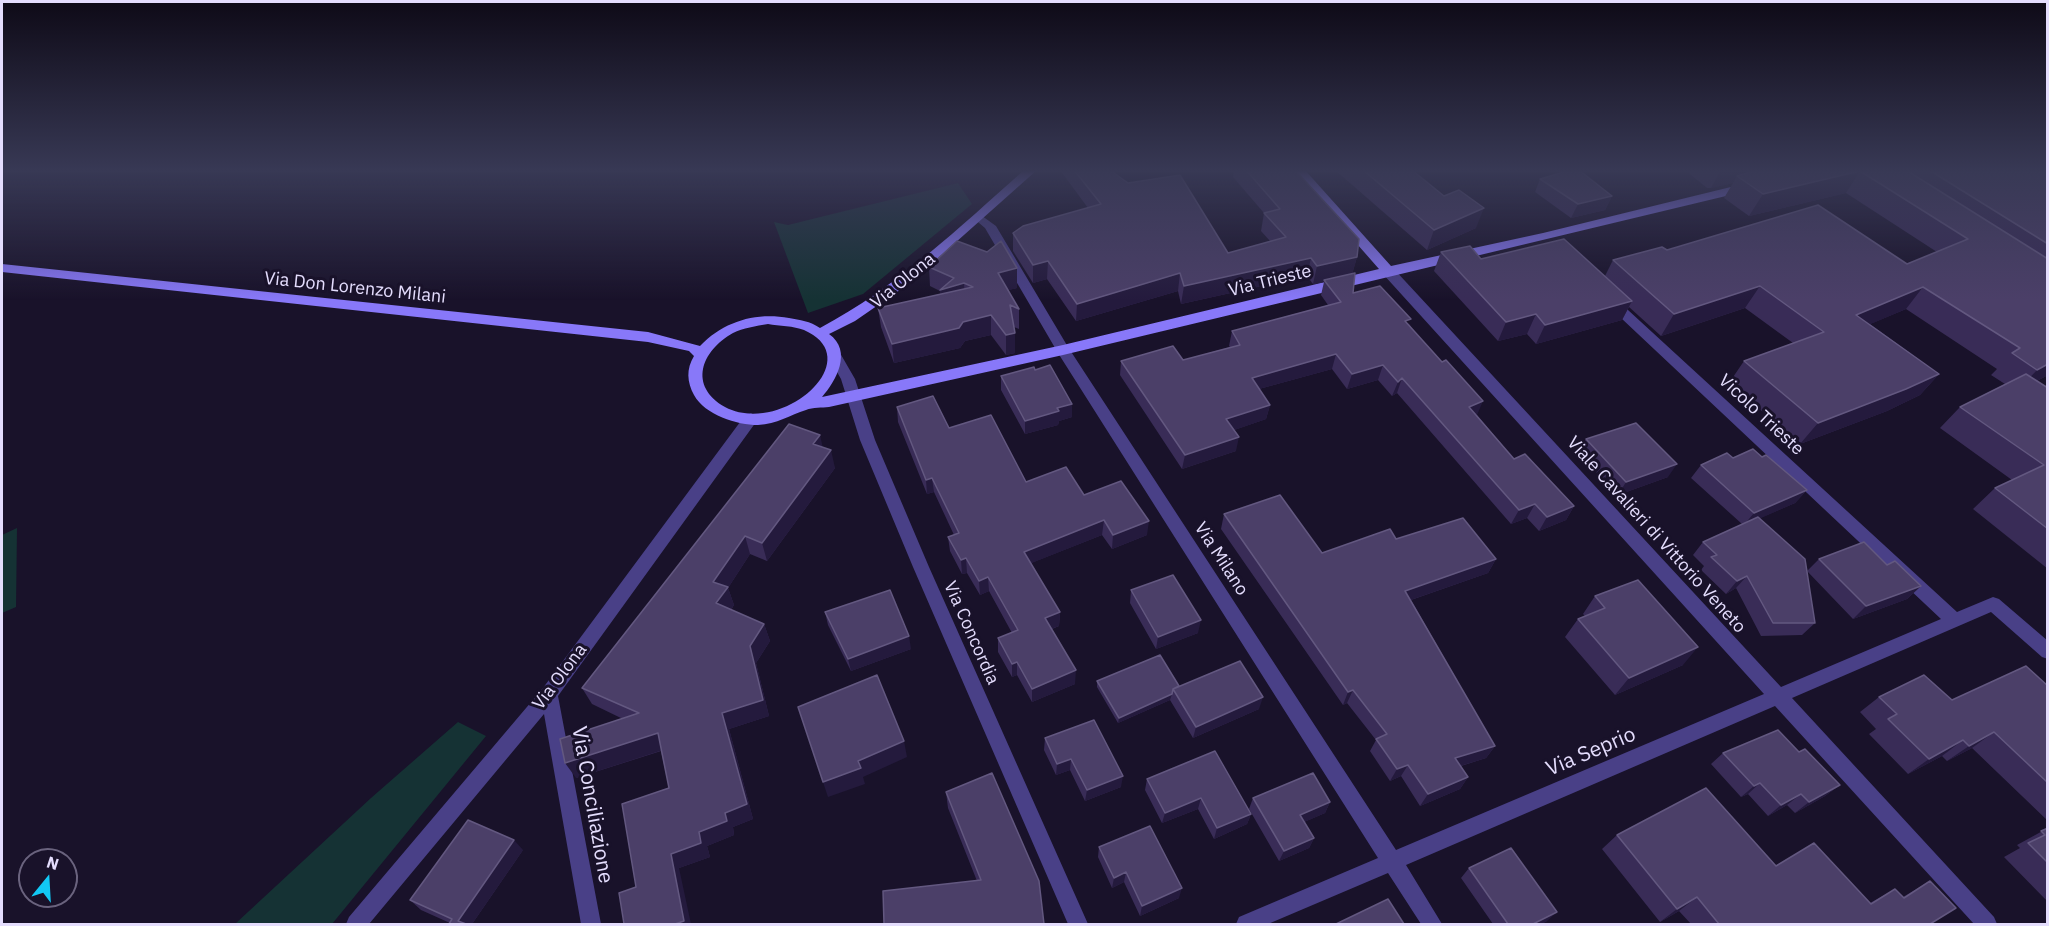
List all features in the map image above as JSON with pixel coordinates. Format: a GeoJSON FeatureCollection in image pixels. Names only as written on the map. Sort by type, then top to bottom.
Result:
{"type":"FeatureCollection","features":[{"type":"Feature","properties":{"kind":"street","name":"Via Olona"},"geometry":{"type":"LineString","coordinates":[[821,333],[867,309],[982,213]]}},
{"type":"Feature","properties":{"kind":"street","name":"Viale Cavalieri di Vittorio Veneto"},"geometry":{"type":"LineString","coordinates":[[1337,213],[1987,924]]}},
{"type":"Feature","properties":{"kind":"street","name":"Via Trieste"},"geometry":{"type":"LineString","coordinates":[[806,404],[829,402],[1063,350],[1638,213]]}},
{"type":"Feature","properties":{"kind":"street","name":"Via Milano"},"geometry":{"type":"LineString","coordinates":[[978,217],[990,226],[1063,350],[1432,924]]}},
{"type":"Feature","properties":{"kind":"street"},"geometry":{"type":"LineString","coordinates":[[1543,237],[1559,253]]}},
{"type":"Feature","properties":{"kind":"street","name":"Via Don Lorenzo Milani"},"geometry":{"type":"LineString","coordinates":[[2,267],[648,338],[693,347],[700,354]]}},
{"type":"Feature","properties":{"kind":"street","name":"Vicolo Trieste"},"geometry":{"type":"LineString","coordinates":[[1599,291],[1954,620]]}},
{"type":"Feature","properties":{"kind":"street"},"geometry":{"type":"LineString","coordinates":[[768,319],[788,320],[806,325],[821,333],[830,344],[835,357],[834,369],[830,382],[820,394],[806,404],[789,412],[751,418],[730,415],[713,408],[701,397],[695,384],[695,369],[700,354],[720,336],[747,323],[768,319]]}},
{"type":"Feature","properties":{"kind":"street","name":"Via Concordia"},"geometry":{"type":"LineString","coordinates":[[835,357],[846,370],[854,396],[854,405],[910,542],[1078,924]]}},
{"type":"Feature","properties":{"kind":"street","name":"Via Olona"},"geometry":{"type":"LineString","coordinates":[[356,924],[549,694],[751,418]]}},
{"type":"Feature","properties":{"kind":"street","name":"Via Seprio"},"geometry":{"type":"LineString","coordinates":[[1246,924],[1993,604],[2048,652]]}},
{"type":"Feature","properties":{"kind":"street","name":"Via Conciliazione"},"geometry":{"type":"LineString","coordinates":[[549,694],[591,924]]}},
{"type":"Feature","properties":{"kind":"green space"},"geometry":{"type":"Polygon","coordinates":[[[836,213],[961,213],[863,294],[808,313],[774,222],[788,225],[836,213]]]}},
{"type":"Feature","properties":{"kind":"green space"},"geometry":{"type":"Polygon","coordinates":[[[17,528],[16,607],[2,613],[2,535],[17,528]]]}},
{"type":"Feature","properties":{"kind":"green space"},"geometry":{"type":"Polygon","coordinates":[[[458,722],[486,736],[332,924],[235,924],[371,798],[458,722]]]}},
{"type":"Feature","properties":{"kind":"building"},"geometry":{"type":"Polygon","coordinates":[[[1068,213],[1204,213],[1228,253],[1286,237],[1264,213],[1335,213],[1359,239],[1357,257],[1317,266],[1311,258],[1184,286],[1180,273],[1077,304],[1048,261],[1033,265],[1013,233],[1023,226],[1068,213]]]}},
{"type":"Feature","properties":{"kind":"building"},"geometry":{"type":"Polygon","coordinates":[[[1414,213],[1472,213],[1434,230],[1414,213]]]}},
{"type":"Feature","properties":{"kind":"building"},"geometry":{"type":"Polygon","coordinates":[[[1790,213],[1830,213],[1907,264],[1968,239],[1927,213],[1975,213],[2048,259],[2048,364],[2037,370],[2012,353],[2020,348],[1923,287],[1856,315],[1939,374],[1818,423],[1744,361],[1824,332],[1760,286],[1674,314],[1613,260],[1662,247],[1667,250],[1790,213]]]}},
{"type":"Feature","properties":{"kind":"building"},"geometry":{"type":"Polygon","coordinates":[[[1998,213],[2048,213],[2048,244],[1998,213]]]}},
{"type":"Feature","properties":{"kind":"building"},"geometry":{"type":"Polygon","coordinates":[[[1564,239],[1632,301],[1545,325],[1536,314],[1506,322],[1441,252],[1470,246],[1481,259],[1564,239]]]}},
{"type":"Feature","properties":{"kind":"building"},"geometry":{"type":"Polygon","coordinates":[[[957,241],[987,252],[1001,241],[1017,268],[998,273],[1019,309],[1010,305],[1015,333],[1006,335],[991,315],[963,322],[959,328],[892,344],[878,308],[973,287],[964,283],[940,290],[954,278],[929,267],[957,241]]]}},
{"type":"Feature","properties":{"kind":"building"},"geometry":{"type":"Polygon","coordinates":[[[1355,273],[1353,293],[1380,286],[1411,319],[1405,321],[1442,362],[1446,360],[1483,401],[1469,407],[1514,459],[1525,454],[1574,506],[1547,517],[1535,504],[1519,510],[1402,378],[1398,382],[1383,365],[1352,374],[1336,354],[1252,378],[1270,405],[1226,419],[1239,437],[1185,455],[1121,361],[1173,346],[1183,360],[1240,345],[1232,331],[1341,302],[1324,280],[1355,273]]]}},
{"type":"Feature","properties":{"kind":"building"},"geometry":{"type":"Polygon","coordinates":[[[1050,365],[1072,404],[1057,408],[1059,411],[1025,421],[1001,376],[1050,365]]]}},
{"type":"Feature","properties":{"kind":"building"},"geometry":{"type":"Polygon","coordinates":[[[2026,374],[2048,388],[2048,529],[1995,488],[2044,465],[1960,407],[2026,374]]]}},
{"type":"Feature","properties":{"kind":"building"},"geometry":{"type":"Polygon","coordinates":[[[933,396],[949,428],[991,415],[1026,482],[1066,467],[1084,495],[1121,481],[1149,521],[1113,535],[1104,520],[1024,552],[1060,612],[1045,618],[1076,670],[1032,689],[1017,662],[1012,664],[998,638],[1018,630],[988,577],[979,581],[966,558],[961,560],[948,537],[959,533],[932,478],[926,480],[897,407],[933,396]]]}},
{"type":"Feature","properties":{"kind":"building"},"geometry":{"type":"Polygon","coordinates":[[[1636,423],[1677,464],[1626,482],[1586,439],[1636,423]]]}},
{"type":"Feature","properties":{"kind":"building"},"geometry":{"type":"Polygon","coordinates":[[[789,424],[820,435],[813,444],[831,450],[762,543],[745,536],[713,582],[728,587],[716,603],[764,624],[750,646],[763,700],[722,713],[747,804],[725,813],[727,821],[699,832],[701,843],[671,854],[684,921],[675,924],[624,924],[619,893],[636,887],[622,804],[669,788],[658,733],[565,763],[560,739],[639,713],[582,688],[789,424]]]}},
{"type":"Feature","properties":{"kind":"building"},"geometry":{"type":"Polygon","coordinates":[[[1753,449],[1762,457],[1766,455],[1807,490],[1754,513],[1701,465],[1727,453],[1733,458],[1753,449]]]}},
{"type":"Feature","properties":{"kind":"building"},"geometry":{"type":"Polygon","coordinates":[[[1280,495],[1322,553],[1390,529],[1396,539],[1463,518],[1496,559],[1405,591],[1495,746],[1455,758],[1468,777],[1428,794],[1408,765],[1397,769],[1376,739],[1387,734],[1353,690],[1348,692],[1224,514],[1280,495]]]}},
{"type":"Feature","properties":{"kind":"building"},"geometry":{"type":"Polygon","coordinates":[[[1758,517],[1805,559],[1815,623],[1773,623],[1747,576],[1737,581],[1711,557],[1717,555],[1703,542],[1758,517]]]}},
{"type":"Feature","properties":{"kind":"building"},"geometry":{"type":"Polygon","coordinates":[[[1864,542],[1887,565],[1895,561],[1921,586],[1866,606],[1819,559],[1864,542]]]}},
{"type":"Feature","properties":{"kind":"building"},"geometry":{"type":"Polygon","coordinates":[[[1173,575],[1201,620],[1158,637],[1131,590],[1173,575]]]}},
{"type":"Feature","properties":{"kind":"building"},"geometry":{"type":"Polygon","coordinates":[[[1638,580],[1698,647],[1629,678],[1578,619],[1605,608],[1595,596],[1638,580]]]}},
{"type":"Feature","properties":{"kind":"building"},"geometry":{"type":"Polygon","coordinates":[[[890,590],[909,636],[848,659],[825,612],[890,590]]]}},
{"type":"Feature","properties":{"kind":"building"},"geometry":{"type":"Polygon","coordinates":[[[1160,655],[1179,686],[1173,689],[1172,694],[1119,718],[1097,681],[1160,655]]]}},
{"type":"Feature","properties":{"kind":"building"},"geometry":{"type":"Polygon","coordinates":[[[1240,661],[1263,697],[1196,727],[1173,689],[1240,661]]]}},
{"type":"Feature","properties":{"kind":"building"},"geometry":{"type":"Polygon","coordinates":[[[2026,666],[2048,686],[2048,783],[1994,732],[1969,746],[1963,740],[1929,759],[1888,719],[1897,714],[1879,697],[1924,675],[1952,700],[2026,666]]]}},
{"type":"Feature","properties":{"kind":"building"},"geometry":{"type":"Polygon","coordinates":[[[877,675],[904,741],[858,761],[861,768],[823,782],[798,707],[877,675]]]}},
{"type":"Feature","properties":{"kind":"building"},"geometry":{"type":"Polygon","coordinates":[[[1094,720],[1123,776],[1087,790],[1071,759],[1057,764],[1045,738],[1094,720]]]}},
{"type":"Feature","properties":{"kind":"building"},"geometry":{"type":"Polygon","coordinates":[[[1778,730],[1799,752],[1805,749],[1840,785],[1809,802],[1801,794],[1781,805],[1760,783],[1754,786],[1723,753],[1778,730]]]}},
{"type":"Feature","properties":{"kind":"building"},"geometry":{"type":"Polygon","coordinates":[[[1215,751],[1251,814],[1217,828],[1201,798],[1165,813],[1147,779],[1215,751]]]}},
{"type":"Feature","properties":{"kind":"building"},"geometry":{"type":"Polygon","coordinates":[[[992,773],[1039,881],[1044,924],[884,924],[883,891],[981,880],[946,792],[992,773]]]}},
{"type":"Feature","properties":{"kind":"building"},"geometry":{"type":"Polygon","coordinates":[[[1313,773],[1330,802],[1300,815],[1314,838],[1284,851],[1253,798],[1313,773]]]}},
{"type":"Feature","properties":{"kind":"building"},"geometry":{"type":"Polygon","coordinates":[[[1706,788],[1776,866],[1814,843],[1871,904],[1895,889],[1904,898],[1930,881],[1956,908],[1930,924],[1719,924],[1697,897],[1677,909],[1617,835],[1706,788]]]}},
{"type":"Feature","properties":{"kind":"building"},"geometry":{"type":"Polygon","coordinates":[[[468,820],[514,840],[458,921],[466,924],[449,924],[452,919],[410,900],[468,820]]]}},
{"type":"Feature","properties":{"kind":"building"},"geometry":{"type":"Polygon","coordinates":[[[1150,826],[1182,888],[1142,906],[1126,872],[1114,878],[1099,847],[1150,826]]]}},
{"type":"Feature","properties":{"kind":"building"},"geometry":{"type":"Polygon","coordinates":[[[2048,828],[2048,863],[2028,843],[2045,835],[2041,831],[2048,828]]]}},
{"type":"Feature","properties":{"kind":"building"},"geometry":{"type":"Polygon","coordinates":[[[1511,848],[1557,912],[1533,924],[1508,924],[1469,868],[1511,848]]]}},
{"type":"Feature","properties":{"kind":"building"},"geometry":{"type":"Polygon","coordinates":[[[1388,899],[1404,924],[1336,924],[1388,899]]]}}]}
